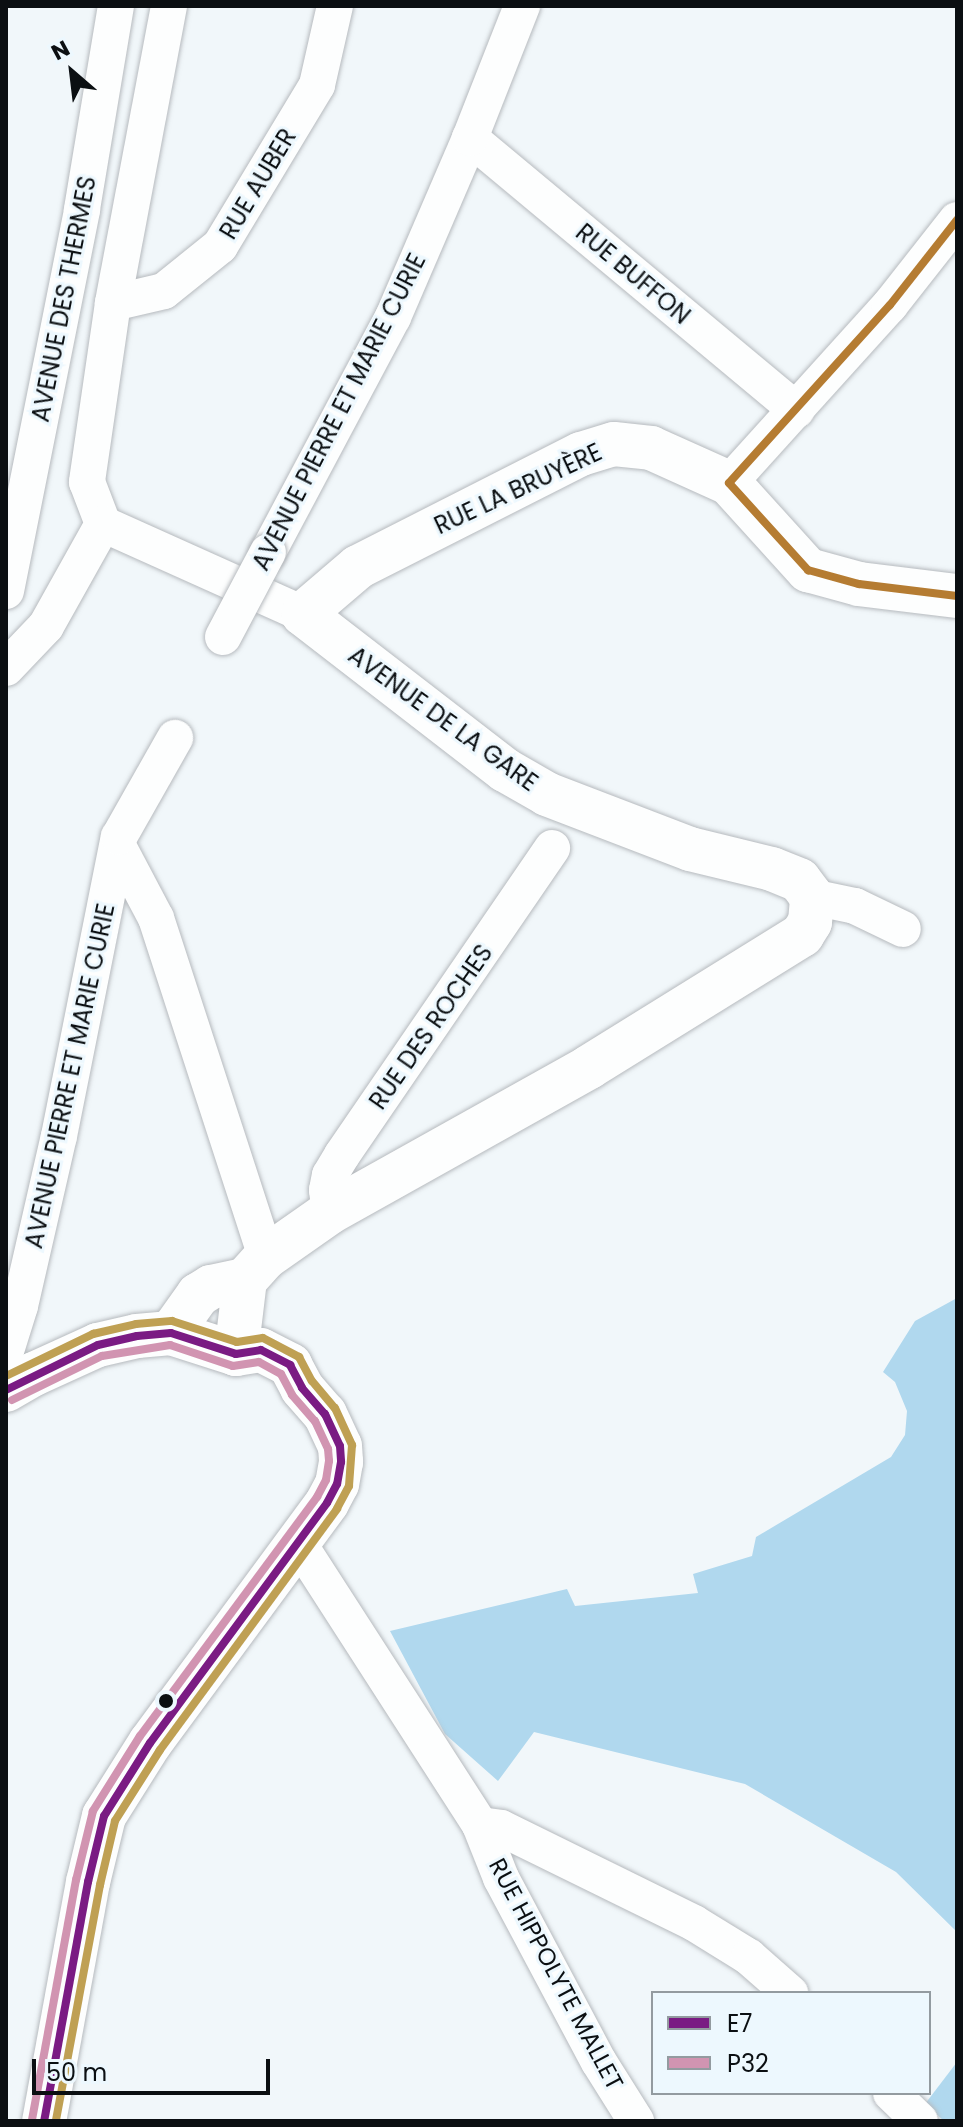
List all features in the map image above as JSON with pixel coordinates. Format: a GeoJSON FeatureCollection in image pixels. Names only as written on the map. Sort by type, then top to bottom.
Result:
{"type":"FeatureCollection","features":[{"type":"Feature","properties":{"kind":"main road","name":"RUE LA BRUYÈRE"},"geometry":{"type":"LineString","coordinates":[[303,614],[358,567],[581,454],[614,444],[651,448],[729,483],[808,570],[859,584],[957,596]]}},
{"type":"Feature","properties":{"kind":"main road","name":"AVENUE DE LA GARE"},"geometry":{"type":"LineString","coordinates":[[303,614],[505,770],[547,794],[690,849],[772,869],[799,880],[812,897]]}},
{"type":"Feature","properties":{"kind":"main road"},"geometry":{"type":"LineString","coordinates":[[171,1333],[198,1295],[256,1269],[330,1212],[589,1067],[802,935],[810,922],[812,897]]}},
{"type":"Feature","properties":{"kind":"main road"},"geometry":{"type":"LineString","coordinates":[[236,1354],[256,1269]]}},
{"type":"Feature","properties":{"kind":"main road"},"geometry":{"type":"LineString","coordinates":[[6,1390],[98,1345],[171,1333],[236,1354],[261,1350],[290,1365],[302,1388],[334,1430],[341,1462],[337,1484],[299,1544],[142,1755],[104,1816],[88,1882],[44,2121]]}},
{"type":"Feature","properties":{"kind":"street","name":"AVENUE DES THERMES"},"geometry":{"type":"LineString","coordinates":[[6,591],[116,6]]}},
{"type":"Feature","properties":{"kind":"street"},"geometry":{"type":"LineString","coordinates":[[6,668],[46,626],[103,524],[87,482],[113,303],[169,6]]}},
{"type":"Feature","properties":{"kind":"street","name":"RUE AUBER"},"geometry":{"type":"LineString","coordinates":[[113,303],[164,291],[220,246],[317,85],[335,6]]}},
{"type":"Feature","properties":{"kind":"street","name":"AVENUE PIERRE ET MARIE CURIE"},"geometry":{"type":"LineString","coordinates":[[223,637],[393,317],[470,138],[522,6]]}},
{"type":"Feature","properties":{"kind":"street","name":"RUE BUFFON"},"geometry":{"type":"LineString","coordinates":[[470,138],[796,410]]}},
{"type":"Feature","properties":{"kind":"street"},"geometry":{"type":"LineString","coordinates":[[729,483],[890,305],[957,220]]}},
{"type":"Feature","properties":{"kind":"street","name":"AVENUE DE LA GARE"},"geometry":{"type":"LineString","coordinates":[[103,524],[303,614]]}},
{"type":"Feature","properties":{"kind":"street","name":"AVENUE PIERRE ET MARIE CURIE"},"geometry":{"type":"LineString","coordinates":[[6,1351],[20,1306],[59,1136],[119,837],[175,738]]}},
{"type":"Feature","properties":{"kind":"street","name":"AVENUE PIERRE ET MARIE CURIE"},"geometry":{"type":"LineString","coordinates":[[118,846],[156,918],[256,1269]]}},
{"type":"Feature","properties":{"kind":"street","name":"RUE DES ROCHES"},"geometry":{"type":"LineString","coordinates":[[330,1212],[327,1190],[330,1175],[342,1155],[552,848]]}},
{"type":"Feature","properties":{"kind":"street"},"geometry":{"type":"LineString","coordinates":[[812,897],[855,906],[903,929]]}},
{"type":"Feature","properties":{"kind":"street","name":"RUE HIPPOLYTE MALLET"},"geometry":{"type":"LineString","coordinates":[[299,1544],[480,1825],[501,1878],[599,2062],[636,2121]]}},
{"type":"Feature","properties":{"kind":"street"},"geometry":{"type":"LineString","coordinates":[[480,1825],[501,1828],[694,1923],[749,1957],[788,1991]]}},
{"type":"Feature","properties":{"kind":"street"},"geometry":{"type":"LineString","coordinates":[[893,2095],[920,2121]]}},
{"type":"Feature","properties":{"kind":"shaded area"},"geometry":{"type":"Polygon","coordinates":[[[957,1298],[957,1932],[896,1872],[745,1784],[534,1732],[498,1781],[445,1734],[390,1631],[567,1589],[575,1606],[698,1593],[693,1574],[752,1556],[756,1537],[891,1457],[905,1435],[907,1411],[895,1382],[883,1372],[915,1321],[957,1298]]]}},
{"type":"Feature","properties":{"kind":"shaded area"},"geometry":{"type":"Polygon","coordinates":[[[957,2062],[957,2121],[944,2121],[925,2104],[957,2062]]]}},
{"type":"Feature","properties":{"kind":"transit line"},"geometry":{"type":"LineString","coordinates":[[729,483],[890,305],[957,220]]}},
{"type":"Feature","properties":{"kind":"transit line"},"geometry":{"type":"LineString","coordinates":[[729,483],[808,570],[859,584],[957,596]]}},
{"type":"Feature","properties":{"kind":"transit line"},"geometry":{"type":"LineString","coordinates":[[6,1376],[93,1334],[136,1324],[172,1321],[237,1342],[263,1338],[299,1357],[312,1381],[335,1408],[352,1445],[349,1486],[337,1509],[160,1750],[115,1821],[56,2121]]}},
{"type":"Feature","properties":{"kind":"transit line","name":"E7"},"geometry":{"type":"LineString","coordinates":[[6,1390],[98,1345],[137,1336],[171,1333],[236,1354],[261,1350],[290,1365],[302,1388],[325,1414],[340,1446],[341,1462],[337,1484],[327,1503],[150,1743],[104,1816],[88,1882],[44,2121]]}},
{"type":"Feature","properties":{"kind":"transit line","name":"P32"},"geometry":{"type":"LineString","coordinates":[[12,1400],[102,1356],[170,1345],[233,1366],[259,1362],[281,1374],[292,1395],[315,1421],[328,1449],[329,1461],[326,1480],[317,1497],[140,1736],[93,1811],[76,1880],[32,2119]]}}]}
